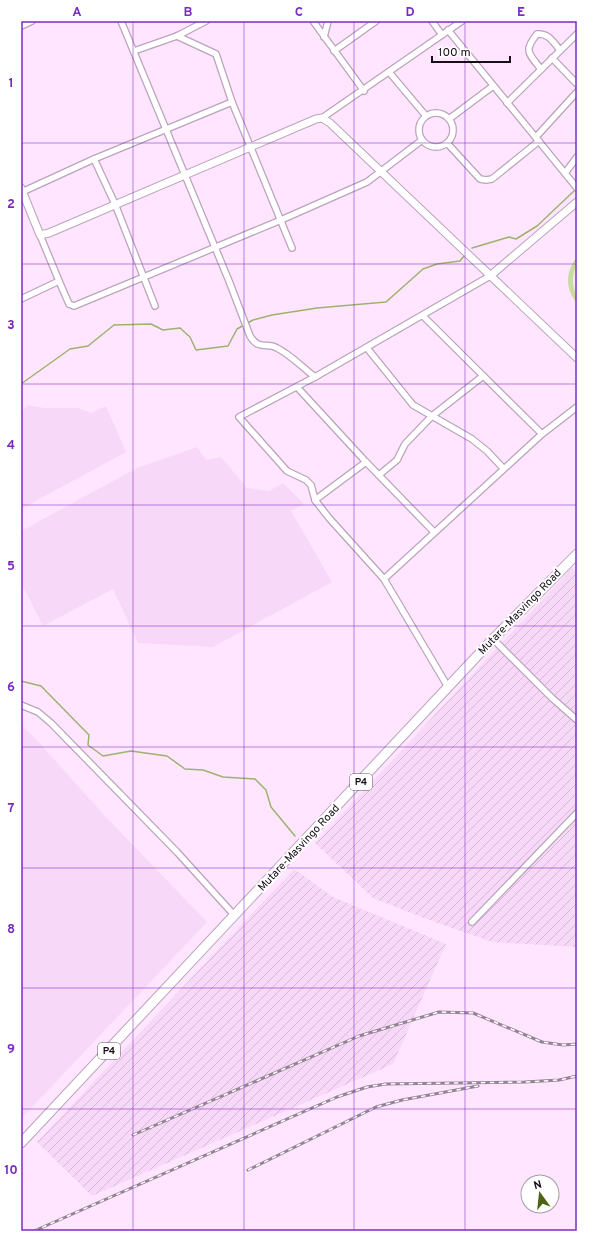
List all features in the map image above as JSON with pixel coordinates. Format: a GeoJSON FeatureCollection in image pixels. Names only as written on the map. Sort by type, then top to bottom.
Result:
{"type":"FeatureCollection","features":[{"type":"Feature","properties":{"kind":"highway","name":"Mutare-Masvingo Road"},"geometry":{"type":"LineString","coordinates":[[21,1143],[493,639],[577,554]]}},
{"type":"Feature","properties":{"kind":"highway"},"geometry":{"type":"LineString","coordinates":[[21,1135],[30,1127],[38,1125]]}},
{"type":"Feature","properties":{"kind":"street"},"geometry":{"type":"LineString","coordinates":[[21,26],[32,21]]}},
{"type":"Feature","properties":{"kind":"street"},"geometry":{"type":"LineString","coordinates":[[121,21],[250,336],[254,342],[263,347],[278,348],[315,377]]}},
{"type":"Feature","properties":{"kind":"street"},"geometry":{"type":"LineString","coordinates":[[134,51],[177,36],[206,21]]}},
{"type":"Feature","properties":{"kind":"street"},"geometry":{"type":"LineString","coordinates":[[313,21],[364,91]]}},
{"type":"Feature","properties":{"kind":"street"},"geometry":{"type":"LineString","coordinates":[[324,37],[328,21]]}},
{"type":"Feature","properties":{"kind":"street"},"geometry":{"type":"LineString","coordinates":[[334,51],[376,21]]}},
{"type":"Feature","properties":{"kind":"street"},"geometry":{"type":"LineString","coordinates":[[432,21],[442,35]]}},
{"type":"Feature","properties":{"kind":"street"},"geometry":{"type":"LineString","coordinates":[[40,235],[56,231],[115,204],[322,118],[364,91],[462,21]]}},
{"type":"Feature","properties":{"kind":"street"},"geometry":{"type":"LineString","coordinates":[[448,30],[577,188]]}},
{"type":"Feature","properties":{"kind":"street"},"geometry":{"type":"LineString","coordinates":[[541,69],[528,49],[529,44],[537,34],[543,33],[548,36],[560,50]]}},
{"type":"Feature","properties":{"kind":"street"},"geometry":{"type":"LineString","coordinates":[[507,103],[577,34]]}},
{"type":"Feature","properties":{"kind":"street"},"geometry":{"type":"LineString","coordinates":[[177,36],[216,54],[232,102],[252,147],[292,248]]}},
{"type":"Feature","properties":{"kind":"street"},"geometry":{"type":"LineString","coordinates":[[552,58],[577,84]]}},
{"type":"Feature","properties":{"kind":"street"},"geometry":{"type":"LineString","coordinates":[[389,72],[426,116]]}},
{"type":"Feature","properties":{"kind":"street"},"geometry":{"type":"LineString","coordinates":[[448,119],[493,86]]}},
{"type":"Feature","properties":{"kind":"street"},"geometry":{"type":"LineString","coordinates":[[446,143],[480,179],[492,179],[538,139],[577,92]]}},
{"type":"Feature","properties":{"kind":"street"},"geometry":{"type":"LineString","coordinates":[[232,102],[22,190],[69,304],[74,306],[143,276],[281,220],[367,182],[422,140]]}},
{"type":"Feature","properties":{"kind":"street"},"geometry":{"type":"LineString","coordinates":[[440,113],[448,119],[452,130],[451,136],[446,143],[434,146],[422,140],[419,129],[422,120],[426,116],[440,113]]}},
{"type":"Feature","properties":{"kind":"street"},"geometry":{"type":"LineString","coordinates":[[322,118],[330,123],[577,358]]}},
{"type":"Feature","properties":{"kind":"street"},"geometry":{"type":"LineString","coordinates":[[565,173],[577,157]]}},
{"type":"Feature","properties":{"kind":"street"},"geometry":{"type":"LineString","coordinates":[[94,159],[115,204],[155,306]]}},
{"type":"Feature","properties":{"kind":"street"},"geometry":{"type":"LineString","coordinates":[[448,687],[384,579],[315,500],[311,485],[306,480],[287,470],[239,417],[367,348],[490,276],[577,202]]}},
{"type":"Feature","properties":{"kind":"street"},"geometry":{"type":"LineString","coordinates":[[21,299],[59,281]]}},
{"type":"Feature","properties":{"kind":"street"},"geometry":{"type":"LineString","coordinates":[[423,316],[542,434]]}},
{"type":"Feature","properties":{"kind":"street"},"geometry":{"type":"LineString","coordinates":[[367,348],[413,405],[472,439],[487,451],[503,468]]}},
{"type":"Feature","properties":{"kind":"street"},"geometry":{"type":"LineString","coordinates":[[379,475],[397,460],[404,444],[432,416],[482,376]]}},
{"type":"Feature","properties":{"kind":"street"},"geometry":{"type":"LineString","coordinates":[[297,387],[366,462],[434,532]]}},
{"type":"Feature","properties":{"kind":"street"},"geometry":{"type":"LineString","coordinates":[[384,579],[503,468],[542,434],[577,407]]}},
{"type":"Feature","properties":{"kind":"street"},"geometry":{"type":"LineString","coordinates":[[315,500],[366,462]]}},
{"type":"Feature","properties":{"kind":"street"},"geometry":{"type":"LineString","coordinates":[[493,639],[552,698],[577,720]]}},
{"type":"Feature","properties":{"kind":"street"},"geometry":{"type":"LineString","coordinates":[[21,704],[38,712],[51,723],[177,852],[235,916]]}},
{"type":"Feature","properties":{"kind":"street"},"geometry":{"type":"LineString","coordinates":[[472,922],[577,813]]}},
{"type":"Feature","properties":{"kind":"shaded area"},"geometry":{"type":"Polygon","coordinates":[[[28,405],[44,408],[78,408],[91,413],[106,406],[126,452],[21,509],[21,413],[28,405]]]}},
{"type":"Feature","properties":{"kind":"shaded area"},"geometry":{"type":"Polygon","coordinates":[[[197,447],[206,460],[221,457],[247,488],[269,491],[283,483],[304,504],[291,511],[332,582],[213,647],[138,643],[113,589],[43,626],[21,582],[21,531],[137,468],[197,447]]]}},
{"type":"Feature","properties":{"kind":"shaded area"},"geometry":{"type":"Polygon","coordinates":[[[572,568],[577,573],[577,947],[492,942],[373,898],[315,843],[572,568]]]}},
{"type":"Feature","properties":{"kind":"shaded area"},"geometry":{"type":"Polygon","coordinates":[[[21,725],[33,736],[105,816],[207,922],[21,1119],[21,725]]]}},
{"type":"Feature","properties":{"kind":"shaded area"},"geometry":{"type":"Polygon","coordinates":[[[294,869],[333,897],[446,944],[393,1064],[92,1196],[37,1142],[294,869]]]}},
{"type":"Feature","properties":{"kind":"green space"},"geometry":{"type":"Polygon","coordinates":[[[577,257],[573,280],[577,303],[570,292],[568,280],[570,268],[577,257]]]}},
{"type":"Feature","properties":{"kind":"waterway"},"geometry":{"type":"LineString","coordinates":[[472,248],[509,237],[516,239],[537,226],[574,191]]}},
{"type":"Feature","properties":{"kind":"waterway"},"geometry":{"type":"LineString","coordinates":[[21,384],[70,349],[88,346],[114,325],[151,324],[163,330],[180,328],[190,337],[196,350],[228,346],[237,329],[253,320],[272,315],[317,308],[386,302],[423,269],[437,264],[460,261],[464,256]]}},
{"type":"Feature","properties":{"kind":"waterway"},"geometry":{"type":"LineString","coordinates":[[21,681],[41,686],[89,735],[88,745],[103,756],[131,751],[167,756],[185,769],[203,770],[223,777],[255,779],[266,790],[271,807],[295,836]]}},
{"type":"Feature","properties":{"kind":"railway"},"geometry":{"type":"LineString","coordinates":[[133,1135],[359,1036],[439,1012],[473,1013],[542,1042],[563,1045],[577,1044]]}},
{"type":"Feature","properties":{"kind":"railway"},"geometry":{"type":"LineString","coordinates":[[34,1231],[337,1097],[367,1087],[386,1084],[525,1082],[559,1080],[577,1076]]}},
{"type":"Feature","properties":{"kind":"railway"},"geometry":{"type":"LineString","coordinates":[[248,1170],[376,1107],[402,1100],[478,1086]]}}]}
